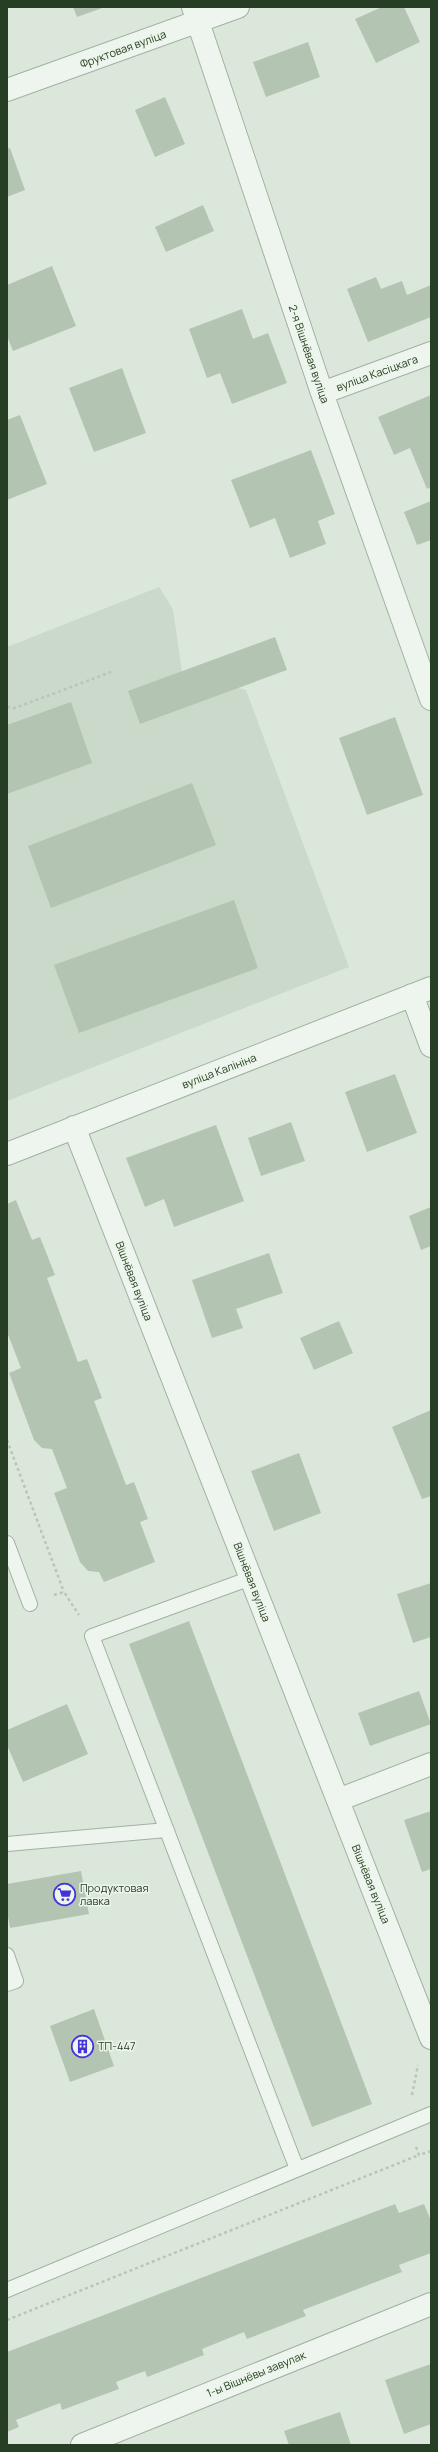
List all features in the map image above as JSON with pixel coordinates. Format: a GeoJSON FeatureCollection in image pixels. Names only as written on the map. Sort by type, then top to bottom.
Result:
{"type":"FeatureCollection","features":[{"type":"Feature","properties":{"kind":"street","name":"Фруктовая вуліца"},"geometry":{"type":"LineString","coordinates":[[7,90],[196,14],[238,7]]}},
{"type":"Feature","properties":{"kind":"street","name":"2-я Вішнёвая вуліца"},"geometry":{"type":"LineString","coordinates":[[196,14],[322,393],[431,699]]}},
{"type":"Feature","properties":{"kind":"street","name":"вуліца Касіцкага"},"geometry":{"type":"LineString","coordinates":[[322,393],[431,353]]}},
{"type":"Feature","properties":{"kind":"street"},"geometry":{"type":"LineString","coordinates":[[422,991],[431,1046]]}},
{"type":"Feature","properties":{"kind":"street","name":"вуліца Калініна"},"geometry":{"type":"LineString","coordinates":[[7,1154],[422,991]]}},
{"type":"Feature","properties":{"kind":"street","name":"Вішнёвая вуліца"},"geometry":{"type":"LineString","coordinates":[[74,1127],[338,1800],[423,1991],[431,2038]]}},
{"type":"Feature","properties":{"kind":"street"},"geometry":{"type":"LineString","coordinates":[[338,1800],[431,1764]]}},
{"type":"Feature","properties":{"kind":"street","name":"1-ы Вішнёвы завулак"},"geometry":{"type":"LineString","coordinates":[[82,2445],[431,2304]]}},
{"type":"Feature","properties":{"kind":"lane"},"geometry":{"type":"LineString","coordinates":[[7,1543],[30,1604]]}},
{"type":"Feature","properties":{"kind":"lane"},"geometry":{"type":"LineString","coordinates":[[251,1578],[92,1636],[298,2169]]}},
{"type":"Feature","properties":{"kind":"lane"},"geometry":{"type":"LineString","coordinates":[[7,1844],[167,1830]]}},
{"type":"Feature","properties":{"kind":"lane"},"geometry":{"type":"LineString","coordinates":[[7,1955],[16,1981],[7,1984]]}},
{"type":"Feature","properties":{"kind":"lane"},"geometry":{"type":"LineString","coordinates":[[7,2290],[431,2114]]}},
{"type":"Feature","properties":{"kind":"path"},"geometry":{"type":"LineString","coordinates":[[7,707],[15,708],[112,672]]}},
{"type":"Feature","properties":{"kind":"path"},"geometry":{"type":"LineString","coordinates":[[7,1440],[64,1592],[92,1636]]}},
{"type":"Feature","properties":{"kind":"path"},"geometry":{"type":"LineString","coordinates":[[30,1604],[64,1592]]}},
{"type":"Feature","properties":{"kind":"path"},"geometry":{"type":"LineString","coordinates":[[7,2320],[419,2155]]}},
{"type":"Feature","properties":{"kind":"shaded area"},"geometry":{"type":"Polygon","coordinates":[[[159,587],[173,609],[182,673],[246,690],[349,967],[7,1101],[7,647],[159,587]]]}},
{"type":"Feature","properties":{"kind":"building"},"geometry":{"type":"Polygon","coordinates":[[[73,7],[105,7],[77,17],[73,7]]]}},
{"type":"Feature","properties":{"kind":"building"},"geometry":{"type":"Polygon","coordinates":[[[382,7],[404,7],[420,42],[376,63],[355,19],[382,7]]]}},
{"type":"Feature","properties":{"kind":"building"},"geometry":{"type":"Polygon","coordinates":[[[308,42],[320,77],[266,97],[253,62],[308,42]]]}},
{"type":"Feature","properties":{"kind":"building"},"geometry":{"type":"Polygon","coordinates":[[[165,97],[185,144],[155,157],[135,110],[165,97]]]}},
{"type":"Feature","properties":{"kind":"building"},"geometry":{"type":"Polygon","coordinates":[[[10,148],[25,190],[7,197],[7,149],[10,148]]]}},
{"type":"Feature","properties":{"kind":"building"},"geometry":{"type":"Polygon","coordinates":[[[203,205],[214,231],[166,252],[155,227],[203,205]]]}},
{"type":"Feature","properties":{"kind":"building"},"geometry":{"type":"Polygon","coordinates":[[[52,266],[76,326],[13,351],[7,336],[7,285],[52,266]]]}},
{"type":"Feature","properties":{"kind":"building"},"geometry":{"type":"Polygon","coordinates":[[[376,277],[381,289],[402,281],[407,295],[431,285],[431,317],[368,342],[347,289],[376,277]]]}},
{"type":"Feature","properties":{"kind":"building"},"geometry":{"type":"Polygon","coordinates":[[[242,309],[253,339],[268,333],[287,383],[232,404],[220,373],[207,378],[189,329],[242,309]]]}},
{"type":"Feature","properties":{"kind":"building"},"geometry":{"type":"Polygon","coordinates":[[[122,368],[146,433],[94,452],[69,388],[122,368]]]}},
{"type":"Feature","properties":{"kind":"building"},"geometry":{"type":"Polygon","coordinates":[[[431,395],[431,487],[427,489],[410,448],[394,455],[378,417],[431,395]]]}},
{"type":"Feature","properties":{"kind":"building"},"geometry":{"type":"Polygon","coordinates":[[[20,415],[47,484],[7,500],[7,420],[20,415]]]}},
{"type":"Feature","properties":{"kind":"building"},"geometry":{"type":"Polygon","coordinates":[[[311,450],[335,514],[318,521],[326,544],[290,558],[275,518],[250,528],[231,480],[311,450]]]}},
{"type":"Feature","properties":{"kind":"building"},"geometry":{"type":"Polygon","coordinates":[[[431,501],[431,540],[417,545],[404,512],[431,501]]]}},
{"type":"Feature","properties":{"kind":"building"},"geometry":{"type":"Polygon","coordinates":[[[275,637],[287,670],[140,724],[128,691],[275,637]]]}},
{"type":"Feature","properties":{"kind":"building"},"geometry":{"type":"Polygon","coordinates":[[[71,702],[92,763],[7,794],[7,725],[71,702]]]}},
{"type":"Feature","properties":{"kind":"building"},"geometry":{"type":"Polygon","coordinates":[[[395,717],[423,795],[367,815],[339,738],[395,717]]]}},
{"type":"Feature","properties":{"kind":"building"},"geometry":{"type":"Polygon","coordinates":[[[192,783],[216,845],[51,908],[28,846],[192,783]]]}},
{"type":"Feature","properties":{"kind":"building"},"geometry":{"type":"Polygon","coordinates":[[[234,900],[258,968],[79,1033],[54,965],[234,900]]]}},
{"type":"Feature","properties":{"kind":"building"},"geometry":{"type":"Polygon","coordinates":[[[395,1074],[417,1133],[367,1152],[345,1092],[395,1074]]]}},
{"type":"Feature","properties":{"kind":"building"},"geometry":{"type":"Polygon","coordinates":[[[291,1122],[305,1161],[261,1176],[248,1138],[291,1122]]]}},
{"type":"Feature","properties":{"kind":"building"},"geometry":{"type":"Polygon","coordinates":[[[216,1125],[244,1201],[174,1227],[164,1199],[145,1207],[126,1158],[216,1125]]]}},
{"type":"Feature","properties":{"kind":"building"},"geometry":{"type":"Polygon","coordinates":[[[16,1200],[32,1240],[40,1237],[55,1275],[47,1278],[78,1362],[87,1359],[102,1398],[94,1401],[126,1485],[134,1482],[148,1519],[140,1522],[155,1562],[104,1582],[99,1572],[88,1571],[80,1562],[54,1493],[67,1488],[52,1449],[42,1448],[34,1440],[9,1373],[21,1368],[7,1332],[7,1204],[16,1200]]]}},
{"type":"Feature","properties":{"kind":"building"},"geometry":{"type":"Polygon","coordinates":[[[431,1207],[431,1246],[421,1250],[409,1216],[431,1207]]]}},
{"type":"Feature","properties":{"kind":"building"},"geometry":{"type":"Polygon","coordinates":[[[269,1253],[283,1293],[236,1309],[243,1328],[212,1338],[192,1280],[269,1253]]]}},
{"type":"Feature","properties":{"kind":"building"},"geometry":{"type":"Polygon","coordinates":[[[339,1321],[353,1353],[314,1370],[300,1338],[339,1321]]]}},
{"type":"Feature","properties":{"kind":"building"},"geometry":{"type":"Polygon","coordinates":[[[431,1410],[431,1496],[422,1499],[392,1427],[431,1410]]]}},
{"type":"Feature","properties":{"kind":"building"},"geometry":{"type":"Polygon","coordinates":[[[299,1453],[321,1513],[274,1531],[251,1471],[299,1453]]]}},
{"type":"Feature","properties":{"kind":"building"},"geometry":{"type":"Polygon","coordinates":[[[431,1583],[431,1637],[413,1643],[397,1594],[431,1583]]]}},
{"type":"Feature","properties":{"kind":"building"},"geometry":{"type":"Polygon","coordinates":[[[189,1621],[372,2104],[312,2127],[129,1644],[189,1621]]]}},
{"type":"Feature","properties":{"kind":"building"},"geometry":{"type":"Polygon","coordinates":[[[419,1691],[431,1724],[370,1746],[358,1713],[419,1691]]]}},
{"type":"Feature","properties":{"kind":"building"},"geometry":{"type":"Polygon","coordinates":[[[67,1704],[88,1754],[23,1782],[7,1745],[7,1730],[67,1704]]]}},
{"type":"Feature","properties":{"kind":"building"},"geometry":{"type":"Polygon","coordinates":[[[431,1811],[431,1869],[422,1872],[404,1820],[431,1811]]]}},
{"type":"Feature","properties":{"kind":"building"},"geometry":{"type":"Polygon","coordinates":[[[81,1871],[89,1914],[10,1928],[7,1911],[7,1884],[81,1871]]]}},
{"type":"Feature","properties":{"kind":"building","name":"ТП-447"},"geometry":{"type":"Polygon","coordinates":[[[94,2009],[114,2066],[70,2082],[50,2026],[94,2009]]]}},
{"type":"Feature","properties":{"kind":"building"},"geometry":{"type":"Polygon","coordinates":[[[395,2204],[399,2213],[424,2204],[431,2221],[431,2253],[399,2265],[402,2272],[303,2310],[306,2316],[247,2339],[244,2332],[202,2349],[204,2355],[147,2377],[145,2371],[116,2382],[119,2389],[62,2410],[60,2403],[16,2420],[19,2427],[7,2432],[7,2352],[395,2204]]]}},
{"type":"Feature","properties":{"kind":"building"},"geometry":{"type":"Polygon","coordinates":[[[431,2364],[431,2424],[404,2434],[385,2380],[431,2364]]]}},
{"type":"Feature","properties":{"kind":"building"},"geometry":{"type":"Polygon","coordinates":[[[340,2412],[351,2445],[289,2445],[284,2431],[340,2412]]]}},
{"type":"Feature","properties":{"kind":"place","name":"Продуктовая лавка"},"geometry":{"type":"Point","coordinates":[64,1894]}},
{"type":"Feature","properties":{"kind":"place","name":"ТП-447"},"geometry":{"type":"Point","coordinates":[82,2046]}}]}
